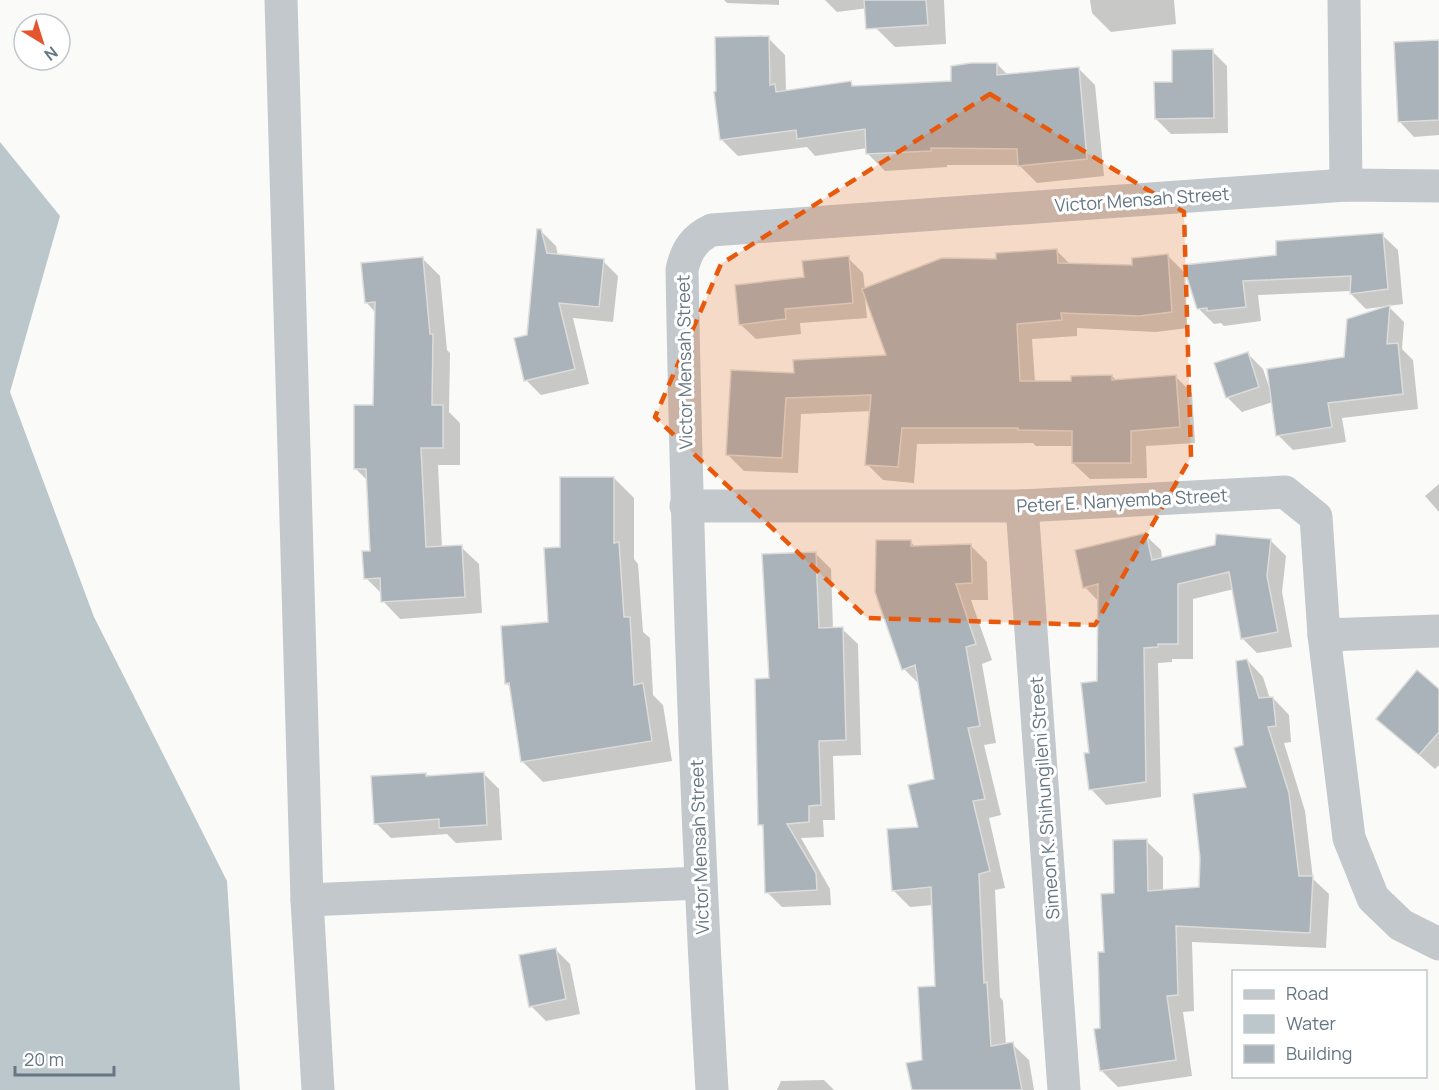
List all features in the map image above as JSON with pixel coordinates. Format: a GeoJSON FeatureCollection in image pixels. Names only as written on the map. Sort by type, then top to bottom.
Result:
{"type":"FeatureCollection","features":[{"type":"Feature","properties":{"kind":"street"},"geometry":{"type":"LineString","coordinates":[[281,0],[307,900],[318,1090]]}},
{"type":"Feature","properties":{"kind":"street"},"geometry":{"type":"LineString","coordinates":[[1344,0],[1346,185]]}},
{"type":"Feature","properties":{"kind":"street","name":"Victor Mensah Street"},"geometry":{"type":"LineString","coordinates":[[712,1090],[700,883],[686,506],[682,270],[685,255],[701,235],[712,230],[1346,185],[1439,186]]}},
{"type":"Feature","properties":{"kind":"street","name":"Peter E. Nanyemba Street"},"geometry":{"type":"LineString","coordinates":[[686,506],[1022,506],[1285,492],[1316,517],[1324,635],[1349,838],[1372,898],[1401,925],[1439,944]]}},
{"type":"Feature","properties":{"kind":"street","name":"Simeon K. Shihungileni Street"},"geometry":{"type":"LineString","coordinates":[[1022,506],[1064,1090]]}},
{"type":"Feature","properties":{"kind":"street"},"geometry":{"type":"LineString","coordinates":[[1324,635],[1439,631]]}},
{"type":"Feature","properties":{"kind":"street"},"geometry":{"type":"LineString","coordinates":[[307,900],[700,883]]}},
{"type":"Feature","properties":{"kind":"highlighted area"},"geometry":{"type":"Polygon","coordinates":[[[990,94],[1184,212],[1191,457],[1095,625],[867,618],[655,417],[721,264],[990,94]]]}},
{"type":"Feature","properties":{"kind":"water"},"geometry":{"type":"Polygon","coordinates":[[[0,142],[60,216],[10,392],[94,617],[227,881],[240,1090],[0,1090],[0,142]]]}},
{"type":"Feature","properties":{"kind":"building"},"geometry":{"type":"Polygon","coordinates":[[[864,0],[926,0],[928,25],[866,29],[864,0]]]}},
{"type":"Feature","properties":{"kind":"building"},"geometry":{"type":"Polygon","coordinates":[[[769,36],[770,85],[775,84],[776,92],[851,81],[852,86],[951,81],[951,66],[971,63],[997,63],[997,75],[1079,67],[1087,159],[1018,166],[1017,149],[931,148],[931,151],[866,154],[865,129],[797,139],[796,130],[720,140],[714,92],[716,91],[715,37],[769,36]]]}},
{"type":"Feature","properties":{"kind":"building"},"geometry":{"type":"Polygon","coordinates":[[[1439,40],[1439,120],[1398,122],[1394,42],[1439,40]]]}},
{"type":"Feature","properties":{"kind":"building"},"geometry":{"type":"Polygon","coordinates":[[[1213,49],[1214,118],[1155,119],[1154,82],[1172,82],[1172,50],[1213,49]]]}},
{"type":"Feature","properties":{"kind":"building"},"geometry":{"type":"Polygon","coordinates":[[[537,229],[541,229],[547,253],[604,259],[599,307],[559,303],[575,369],[524,381],[514,338],[527,335],[537,229]]]}},
{"type":"Feature","properties":{"kind":"building"},"geometry":{"type":"Polygon","coordinates":[[[1383,233],[1388,289],[1350,294],[1351,276],[1243,281],[1246,307],[1207,311],[1207,308],[1197,309],[1183,265],[1276,255],[1276,241],[1383,233]]]}},
{"type":"Feature","properties":{"kind":"building"},"geometry":{"type":"Polygon","coordinates":[[[1057,249],[1058,263],[1132,265],[1132,258],[1168,254],[1172,312],[1139,316],[1061,313],[1062,320],[1017,324],[1020,381],[1071,381],[1071,376],[1112,375],[1112,380],[1176,375],[1180,427],[1131,431],[1131,463],[1072,463],[1072,431],[1018,430],[1018,428],[902,428],[898,467],[865,465],[871,395],[786,398],[782,458],[726,455],[731,370],[794,373],[793,360],[886,355],[862,289],[942,258],[996,259],[996,253],[1057,249]]]}},
{"type":"Feature","properties":{"kind":"building"},"geometry":{"type":"Polygon","coordinates":[[[849,256],[853,303],[785,309],[786,319],[739,325],[735,285],[804,277],[802,261],[849,256]]]}},
{"type":"Feature","properties":{"kind":"building"},"geometry":{"type":"Polygon","coordinates":[[[423,257],[430,334],[433,334],[432,405],[443,405],[443,448],[421,448],[426,547],[462,545],[465,597],[381,602],[380,578],[364,579],[362,551],[370,551],[366,469],[354,469],[354,405],[373,405],[375,302],[365,303],[361,263],[423,257]]]}},
{"type":"Feature","properties":{"kind":"building"},"geometry":{"type":"Polygon","coordinates":[[[1390,305],[1387,344],[1398,343],[1403,394],[1328,403],[1332,427],[1276,436],[1267,369],[1344,357],[1347,319],[1390,305]]]}},
{"type":"Feature","properties":{"kind":"building"},"geometry":{"type":"Polygon","coordinates":[[[1248,352],[1259,387],[1226,398],[1214,363],[1248,352]]]}},
{"type":"Feature","properties":{"kind":"building"},"geometry":{"type":"Polygon","coordinates":[[[560,477],[614,477],[614,543],[619,542],[624,617],[630,617],[634,685],[643,683],[652,741],[521,762],[509,683],[505,684],[501,626],[548,622],[544,548],[560,547],[560,477]]]}},
{"type":"Feature","properties":{"kind":"building"},"geometry":{"type":"Polygon","coordinates":[[[1146,533],[1152,560],[1215,545],[1216,534],[1271,539],[1267,576],[1278,632],[1241,639],[1229,572],[1178,584],[1178,644],[1158,644],[1158,647],[1144,648],[1146,782],[1089,790],[1084,753],[1089,753],[1081,683],[1097,681],[1098,584],[1083,588],[1075,550],[1146,533]]]}},
{"type":"Feature","properties":{"kind":"building"},"geometry":{"type":"Polygon","coordinates":[[[876,540],[911,540],[911,546],[971,544],[972,583],[956,584],[976,644],[966,647],[980,726],[968,728],[985,799],[973,801],[990,871],[979,874],[984,983],[987,982],[991,1046],[1013,1042],[1022,1090],[912,1090],[906,1063],[922,1060],[918,987],[935,986],[931,887],[892,891],[887,829],[918,827],[908,785],[934,779],[915,665],[902,670],[875,592],[876,540]]]}},
{"type":"Feature","properties":{"kind":"building"},"geometry":{"type":"Polygon","coordinates":[[[816,552],[819,628],[843,627],[846,740],[819,741],[821,805],[809,806],[809,822],[787,824],[816,873],[817,890],[765,893],[763,825],[758,825],[755,679],[769,678],[762,554],[816,552]]]}},
{"type":"Feature","properties":{"kind":"building"},"geometry":{"type":"Polygon","coordinates":[[[1247,659],[1259,698],[1273,697],[1276,726],[1268,727],[1289,793],[1299,876],[1313,876],[1310,933],[1176,926],[1178,995],[1167,996],[1176,1060],[1100,1071],[1094,1029],[1100,1028],[1098,952],[1104,952],[1101,894],[1114,893],[1113,840],[1147,839],[1148,891],[1199,887],[1200,858],[1193,794],[1246,787],[1234,748],[1243,745],[1236,661],[1247,659]]]}},
{"type":"Feature","properties":{"kind":"building"},"geometry":{"type":"Polygon","coordinates":[[[1417,670],[1439,689],[1439,732],[1419,755],[1376,719],[1417,670]]]}},
{"type":"Feature","properties":{"kind":"building"},"geometry":{"type":"Polygon","coordinates":[[[484,772],[487,825],[439,828],[439,819],[374,824],[371,776],[426,773],[426,776],[484,772]]]}},
{"type":"Feature","properties":{"kind":"building"},"geometry":{"type":"Polygon","coordinates":[[[556,948],[566,999],[529,1007],[519,955],[556,948]]]}}]}
